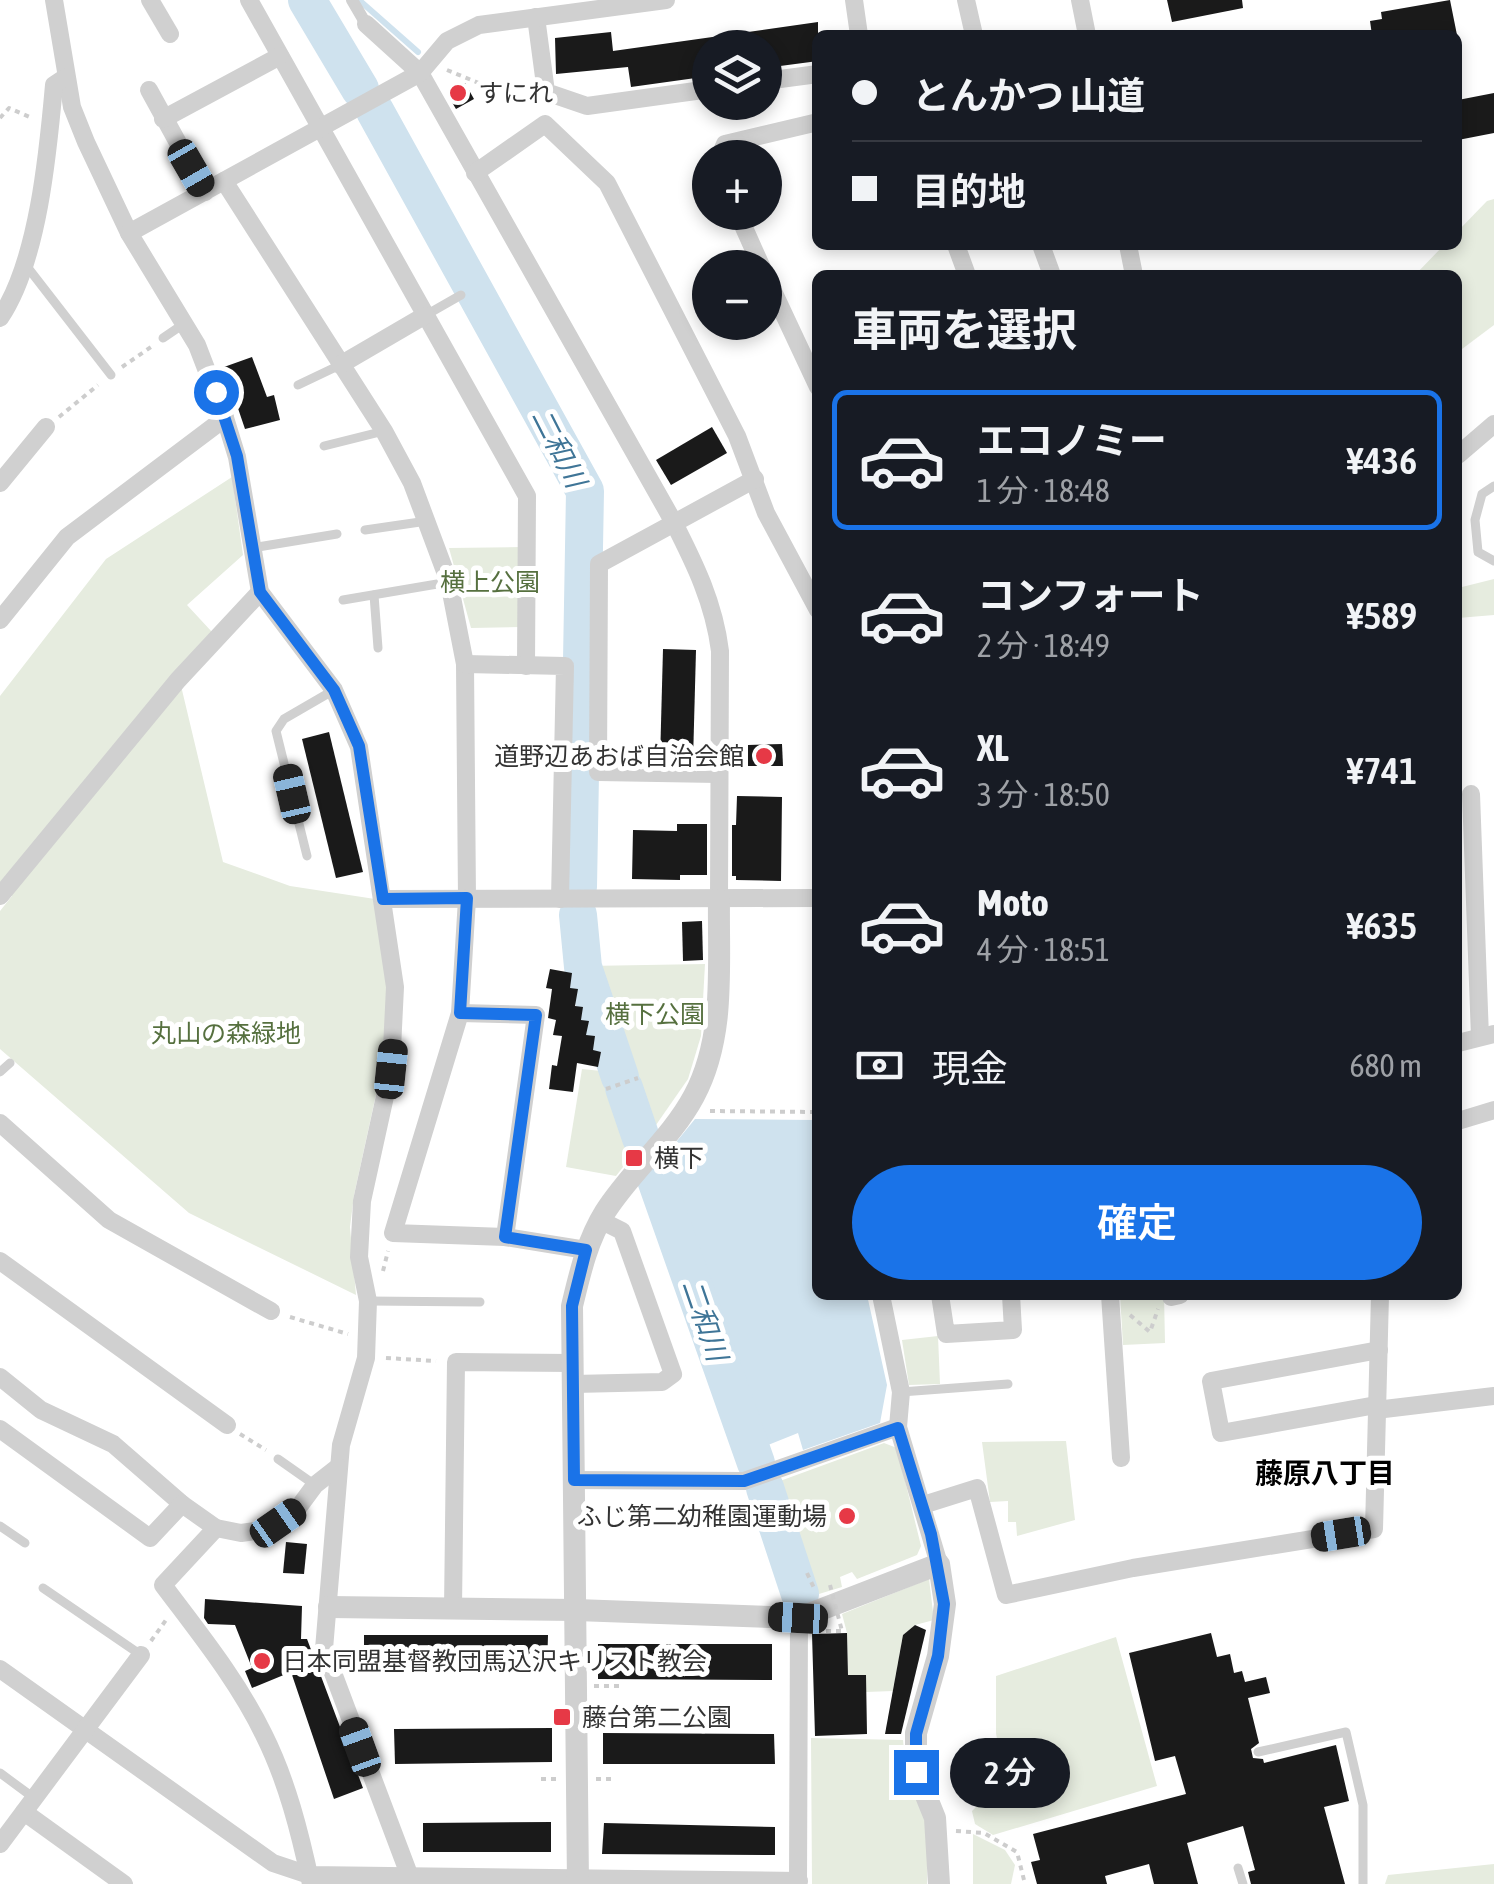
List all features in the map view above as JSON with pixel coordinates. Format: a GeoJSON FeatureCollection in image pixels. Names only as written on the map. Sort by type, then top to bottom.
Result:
{"type":"FeatureCollection","features":[{"type":"Feature","properties":{"kind":"street"},"geometry":{"type":"LineString","coordinates":[[150,0],[170,34]]}},
{"type":"Feature","properties":{"kind":"street"},"geometry":{"type":"LineString","coordinates":[[249,0],[527,496],[526,666]]}},
{"type":"Feature","properties":{"kind":"street"},"geometry":{"type":"LineString","coordinates":[[352,0],[366,24],[423,67],[475,172],[673,521],[703,580],[717,626],[719,900],[715,1039],[702,1080],[685,1111],[600,1220],[586,1250],[572,1306],[578,1882]]}},
{"type":"Feature","properties":{"kind":"street"},"geometry":{"type":"LineString","coordinates":[[129,234],[423,67],[447,41],[479,25],[604,4],[666,0]]}},
{"type":"Feature","properties":{"kind":"street"},"geometry":{"type":"LineString","coordinates":[[854,0],[858,30]]}},
{"type":"Feature","properties":{"kind":"street"},"geometry":{"type":"LineString","coordinates":[[966,0],[973,30]]}},
{"type":"Feature","properties":{"kind":"street"},"geometry":{"type":"LineString","coordinates":[[1080,0],[1085,30]]}},
{"type":"Feature","properties":{"kind":"street"},"geometry":{"type":"LineString","coordinates":[[58,2],[66,77],[86,142],[129,234],[186,323],[225,418],[237,456],[260,592],[334,690],[359,746],[396,1010],[391,1069],[360,1214],[360,1257],[368,1301],[366,1349],[341,1445],[324,1648],[410,1877]]}},
{"type":"Feature","properties":{"kind":"street"},"geometry":{"type":"LineString","coordinates":[[536,18],[546,92],[587,106],[692,91]]}},
{"type":"Feature","properties":{"kind":"street"},"geometry":{"type":"LineString","coordinates":[[162,119],[280,56]]}},
{"type":"Feature","properties":{"kind":"street"},"geometry":{"type":"LineString","coordinates":[[782,79],[812,75]]}},
{"type":"Feature","properties":{"kind":"street"},"geometry":{"type":"LineString","coordinates":[[0,318],[25,264],[54,86],[66,77]]}},
{"type":"Feature","properties":{"kind":"street"},"geometry":{"type":"LineString","coordinates":[[149,90],[206,192]]}},
{"type":"Feature","properties":{"kind":"street"},"geometry":{"type":"LineString","coordinates":[[742,140],[812,123]]}},
{"type":"Feature","properties":{"kind":"street"},"geometry":{"type":"LineString","coordinates":[[475,172],[545,124],[607,183],[737,436],[766,513],[812,599]]}},
{"type":"Feature","properties":{"kind":"street"},"geometry":{"type":"LineString","coordinates":[[224,181],[384,430],[412,483],[449,582],[465,664],[467,898],[460,1013],[393,1233],[505,1237],[586,1250]]}},
{"type":"Feature","properties":{"kind":"street"},"geometry":{"type":"LineString","coordinates":[[782,310],[812,375]]}},
{"type":"Feature","properties":{"kind":"street"},"geometry":{"type":"LineString","coordinates":[[340,365],[424,316]]}},
{"type":"Feature","properties":{"kind":"street"},"geometry":{"type":"LineString","coordinates":[[0,620],[68,537],[225,418]]}},
{"type":"Feature","properties":{"kind":"street"},"geometry":{"type":"LineString","coordinates":[[1462,452],[1494,424]]}},
{"type":"Feature","properties":{"kind":"street"},"geometry":{"type":"LineString","coordinates":[[0,484],[46,427]]}},
{"type":"Feature","properties":{"kind":"street"},"geometry":{"type":"LineString","coordinates":[[718,774],[598,772],[599,564],[755,480]]}},
{"type":"Feature","properties":{"kind":"street"},"geometry":{"type":"LineString","coordinates":[[0,896],[178,680],[260,592]]}},
{"type":"Feature","properties":{"kind":"street"},"geometry":{"type":"LineString","coordinates":[[465,664],[565,666],[563,899]]}},
{"type":"Feature","properties":{"kind":"street"},"geometry":{"type":"LineString","coordinates":[[1462,1041],[1487,1036],[1466,869],[1472,794]]}},
{"type":"Feature","properties":{"kind":"street"},"geometry":{"type":"LineString","coordinates":[[383,899],[812,898]]}},
{"type":"Feature","properties":{"kind":"street"},"geometry":{"type":"LineString","coordinates":[[1462,952],[1477,951]]}},
{"type":"Feature","properties":{"kind":"street"},"geometry":{"type":"LineString","coordinates":[[460,1013],[536,1015],[505,1237]]}},
{"type":"Feature","properties":{"kind":"street"},"geometry":{"type":"LineString","coordinates":[[1462,1119],[1494,1110]]}},
{"type":"Feature","properties":{"kind":"street"},"geometry":{"type":"LineString","coordinates":[[0,1123],[109,1220],[271,1311]]}},
{"type":"Feature","properties":{"kind":"street"},"geometry":{"type":"LineString","coordinates":[[453,1609],[456,1362],[662,1382],[673,1374],[622,1231],[600,1220]]}},
{"type":"Feature","properties":{"kind":"street"},"geometry":{"type":"LineString","coordinates":[[0,1261],[228,1425]]}},
{"type":"Feature","properties":{"kind":"street"},"geometry":{"type":"LineString","coordinates":[[882,1300],[901,1392],[898,1428],[939,1564],[944,1604],[938,1656],[916,1734],[916,1772],[935,1818],[938,1884]]}},
{"type":"Feature","properties":{"kind":"street"},"geometry":{"type":"LineString","coordinates":[[941,1300],[946,1334],[1013,1330],[1011,1300]]}},
{"type":"Feature","properties":{"kind":"street"},"geometry":{"type":"LineString","coordinates":[[1110,1300],[1121,1458]]}},
{"type":"Feature","properties":{"kind":"street"},"geometry":{"type":"LineString","coordinates":[[923,1505],[977,1488],[1006,1595],[1133,1568],[1374,1529],[1380,1300]]}},
{"type":"Feature","properties":{"kind":"street"},"geometry":{"type":"LineString","coordinates":[[1378,1350],[1211,1381],[1220,1433],[1376,1408],[1494,1396]]}},
{"type":"Feature","properties":{"kind":"street"},"geometry":{"type":"LineString","coordinates":[[0,1378],[41,1410],[113,1444],[216,1528],[241,1534],[263,1530],[294,1512],[315,1485],[338,1467]]}},
{"type":"Feature","properties":{"kind":"street"},"geometry":{"type":"LineString","coordinates":[[574,1480],[744,1481],[898,1428]]}},
{"type":"Feature","properties":{"kind":"street"},"geometry":{"type":"LineString","coordinates":[[0,1429],[150,1538],[182,1504]]}},
{"type":"Feature","properties":{"kind":"street"},"geometry":{"type":"LineString","coordinates":[[216,1528],[164,1586],[212,1649],[264,1736],[291,1804],[310,1879]]}},
{"type":"Feature","properties":{"kind":"street"},"geometry":{"type":"LineString","coordinates":[[329,1607],[798,1618],[939,1564]]}},
{"type":"Feature","properties":{"kind":"street"},"geometry":{"type":"LineString","coordinates":[[0,1669],[273,1864],[310,1879],[798,1882],[798,1618]]}},
{"type":"Feature","properties":{"kind":"street"},"geometry":{"type":"LineString","coordinates":[[0,1844],[141,1655]]}},
{"type":"Feature","properties":{"kind":"street"},"geometry":{"type":"LineString","coordinates":[[29,1805],[124,1884]]}},
{"type":"Feature","properties":{"kind":"lane"},"geometry":{"type":"LineString","coordinates":[[25,264],[111,375]]}},
{"type":"Feature","properties":{"kind":"lane"},"geometry":{"type":"LineString","coordinates":[[424,316],[461,295]]}},
{"type":"Feature","properties":{"kind":"lane"},"geometry":{"type":"LineString","coordinates":[[163,338],[186,323]]}},
{"type":"Feature","properties":{"kind":"lane"},"geometry":{"type":"LineString","coordinates":[[298,384],[340,365]]}},
{"type":"Feature","properties":{"kind":"lane"},"geometry":{"type":"LineString","coordinates":[[324,446],[384,430]]}},
{"type":"Feature","properties":{"kind":"lane"},"geometry":{"type":"LineString","coordinates":[[1494,486],[1482,494],[1475,520],[1478,552],[1494,561]]}},
{"type":"Feature","properties":{"kind":"lane"},"geometry":{"type":"LineString","coordinates":[[365,530],[427,521]]}},
{"type":"Feature","properties":{"kind":"lane"},"geometry":{"type":"LineString","coordinates":[[252,548],[337,534]]}},
{"type":"Feature","properties":{"kind":"lane"},"geometry":{"type":"LineString","coordinates":[[343,600],[449,582]]}},
{"type":"Feature","properties":{"kind":"lane"},"geometry":{"type":"LineString","coordinates":[[374,594],[378,648]]}},
{"type":"Feature","properties":{"kind":"lane"},"geometry":{"type":"LineString","coordinates":[[307,856],[276,731],[284,719],[334,690]]}},
{"type":"Feature","properties":{"kind":"lane"},"geometry":{"type":"LineString","coordinates":[[0,1072],[10,1063]]}},
{"type":"Feature","properties":{"kind":"lane"},"geometry":{"type":"LineString","coordinates":[[368,1301],[480,1302]]}},
{"type":"Feature","properties":{"kind":"lane"},"geometry":{"type":"LineString","coordinates":[[901,1392],[1008,1384]]}},
{"type":"Feature","properties":{"kind":"lane"},"geometry":{"type":"LineString","coordinates":[[278,1458],[315,1485]]}},
{"type":"Feature","properties":{"kind":"lane"},"geometry":{"type":"LineString","coordinates":[[0,1526],[24,1543]]}},
{"type":"Feature","properties":{"kind":"lane"},"geometry":{"type":"LineString","coordinates":[[43,1588],[141,1655]]}},
{"type":"Feature","properties":{"kind":"lane"},"geometry":{"type":"LineString","coordinates":[[1258,1752],[1346,1732],[1363,1805],[1363,1884]]}},
{"type":"Feature","properties":{"kind":"lane"},"geometry":{"type":"LineString","coordinates":[[0,1774],[29,1805]]}},
{"type":"Feature","properties":{"kind":"lane"},"geometry":{"type":"LineString","coordinates":[[1238,1868],[1243,1884]]}},
{"type":"Feature","properties":{"kind":"path"},"geometry":{"type":"LineString","coordinates":[[423,67],[528,101],[545,124]]}},
{"type":"Feature","properties":{"kind":"path"},"geometry":{"type":"LineString","coordinates":[[0,118],[9,108],[50,127]]}},
{"type":"Feature","properties":{"kind":"path"},"geometry":{"type":"LineString","coordinates":[[606,1089],[638,1078]]}},
{"type":"Feature","properties":{"kind":"path"},"geometry":{"type":"LineString","coordinates":[[685,1111],[812,1112]]}},
{"type":"Feature","properties":{"kind":"path"},"geometry":{"type":"LineString","coordinates":[[368,1301],[379,1286],[393,1233]]}},
{"type":"Feature","properties":{"kind":"path"},"geometry":{"type":"LineString","coordinates":[[1113,1300],[1150,1332],[1158,1309],[1170,1300]]}},
{"type":"Feature","properties":{"kind":"path"},"geometry":{"type":"LineString","coordinates":[[271,1311],[366,1349],[456,1362]]}},
{"type":"Feature","properties":{"kind":"path"},"geometry":{"type":"LineString","coordinates":[[228,1425],[278,1458]]}},
{"type":"Feature","properties":{"kind":"path"},"geometry":{"type":"LineString","coordinates":[[807,1573],[813,1590],[830,1585],[842,1631]]}},
{"type":"Feature","properties":{"kind":"path"},"geometry":{"type":"LineString","coordinates":[[141,1655],[177,1604]]}},
{"type":"Feature","properties":{"kind":"path"},"geometry":{"type":"LineString","coordinates":[[936,1833],[969,1829],[984,1833],[1017,1852],[1025,1884]]}},
{"type":"Feature","properties":{"kind":"green space"},"geometry":{"type":"Polygon","coordinates":[[[1494,199],[1494,325],[1462,349],[1462,270],[1420,270],[1439,250],[1462,250],[1462,227],[1487,201],[1494,199]]]}},
{"type":"Feature","properties":{"kind":"green space","name":"丸山の森緑地"},"geometry":{"type":"Polygon","coordinates":[[[232,477],[243,555],[187,605],[212,632],[177,669],[223,862],[290,886],[375,899],[388,986],[382,1067],[350,1227],[356,1295],[189,1213],[0,1049],[0,911],[12,896],[0,885],[0,696],[106,559],[232,477]]]}},
{"type":"Feature","properties":{"kind":"green space","name":"横上公園"},"geometry":{"type":"Polygon","coordinates":[[[521,547],[520,627],[471,628],[449,548],[521,547]]]}},
{"type":"Feature","properties":{"kind":"green space"},"geometry":{"type":"Polygon","coordinates":[[[1494,579],[1494,615],[1462,618],[1462,587],[1494,579]]]}},
{"type":"Feature","properties":{"kind":"green space","name":"横下公園"},"geometry":{"type":"Polygon","coordinates":[[[705,964],[701,1036],[688,1079],[649,1135],[587,966],[705,964]]]}},
{"type":"Feature","properties":{"kind":"green space","name":"横下公園"},"geometry":{"type":"Polygon","coordinates":[[[582,1069],[611,1072],[637,1149],[616,1176],[566,1167],[582,1069]]]}},
{"type":"Feature","properties":{"kind":"green space"},"geometry":{"type":"Polygon","coordinates":[[[1120,1300],[1164,1300],[1165,1343],[1123,1345],[1120,1300]]]}},
{"type":"Feature","properties":{"kind":"green space"},"geometry":{"type":"Polygon","coordinates":[[[938,1336],[940,1384],[909,1385],[902,1340],[938,1336]]]}},
{"type":"Feature","properties":{"kind":"green space"},"geometry":{"type":"Polygon","coordinates":[[[1066,1441],[1075,1520],[1017,1536],[1016,1522],[1008,1522],[1008,1501],[990,1502],[982,1442],[1066,1441]]]}},
{"type":"Feature","properties":{"kind":"green space","name":"ふじ第二幼稚園運動場"},"geometry":{"type":"Polygon","coordinates":[[[884,1443],[897,1448],[921,1546],[917,1555],[857,1579],[852,1572],[840,1577],[842,1587],[809,1597],[769,1485],[884,1443]]]}},
{"type":"Feature","properties":{"kind":"green space"},"geometry":{"type":"Polygon","coordinates":[[[929,1579],[934,1620],[915,1625],[903,1635],[893,1691],[866,1692],[865,1675],[848,1675],[847,1633],[842,1614],[929,1579]]]}},
{"type":"Feature","properties":{"kind":"green space"},"geometry":{"type":"Polygon","coordinates":[[[1116,1637],[1157,1786],[993,1835],[975,1824],[972,1811],[985,1798],[1005,1790],[996,1733],[996,1676],[1116,1637]]]}},
{"type":"Feature","properties":{"kind":"green space"},"geometry":{"type":"Polygon","coordinates":[[[811,1738],[903,1740],[907,1779],[928,1822],[927,1884],[812,1884],[811,1738]]]}},
{"type":"Feature","properties":{"kind":"green space"},"geometry":{"type":"Polygon","coordinates":[[[973,1834],[1005,1850],[1015,1865],[1011,1884],[973,1884],[973,1834]]]}},
{"type":"Feature","properties":{"kind":"green space"},"geometry":{"type":"Polygon","coordinates":[[[1494,1864],[1494,1884],[1385,1884],[1388,1875],[1494,1864]]]}},
{"type":"Feature","properties":{"kind":"water"},"geometry":{"type":"Polygon","coordinates":[[[695,1119],[812,1120],[812,1300],[868,1300],[887,1385],[880,1423],[803,1450],[798,1433],[763,1447],[659,1163],[695,1119]]]}},
{"type":"Feature","properties":{"kind":"building"},"geometry":{"type":"Polygon","coordinates":[[[1167,0],[1242,0],[1243,8],[1172,22],[1167,0]]]}},
{"type":"Feature","properties":{"kind":"building"},"geometry":{"type":"Polygon","coordinates":[[[1450,0],[1456,30],[1371,30],[1370,21],[1382,19],[1381,12],[1450,0]]]}},
{"type":"Feature","properties":{"kind":"building"},"geometry":{"type":"Polygon","coordinates":[[[818,22],[818,30],[812,30],[812,62],[782,66],[782,30],[761,30],[818,22]]]}},
{"type":"Feature","properties":{"kind":"building"},"geometry":{"type":"Polygon","coordinates":[[[611,32],[613,51],[692,40],[692,79],[631,87],[628,67],[556,74],[555,38],[611,32]]]}},
{"type":"Feature","properties":{"kind":"building"},"geometry":{"type":"Polygon","coordinates":[[[465,83],[474,99],[456,109],[447,94],[465,83]]]}},
{"type":"Feature","properties":{"kind":"building"},"geometry":{"type":"Polygon","coordinates":[[[1494,93],[1494,133],[1462,139],[1462,99],[1494,93]]]}},
{"type":"Feature","properties":{"kind":"building"},"geometry":{"type":"Polygon","coordinates":[[[252,357],[267,397],[274,395],[280,420],[245,429],[224,367],[252,357]]]}},
{"type":"Feature","properties":{"kind":"building"},"geometry":{"type":"Polygon","coordinates":[[[712,427],[727,453],[671,485],[656,460],[712,427]]]}},
{"type":"Feature","properties":{"kind":"building"},"geometry":{"type":"Polygon","coordinates":[[[663,649],[696,650],[693,761],[660,761],[663,649]]]}},
{"type":"Feature","properties":{"kind":"building"},"geometry":{"type":"Polygon","coordinates":[[[329,732],[363,872],[336,878],[302,739],[329,732]]]}},
{"type":"Feature","properties":{"kind":"building"},"geometry":{"type":"Polygon","coordinates":[[[782,744],[783,766],[748,766],[748,745],[782,744]]]}},
{"type":"Feature","properties":{"kind":"building"},"geometry":{"type":"Polygon","coordinates":[[[737,796],[782,797],[781,881],[736,880],[732,876],[732,825],[736,825],[737,796]]]}},
{"type":"Feature","properties":{"kind":"building"},"geometry":{"type":"Polygon","coordinates":[[[677,824],[707,824],[707,875],[680,875],[680,880],[632,879],[633,830],[677,831],[677,824]]]}},
{"type":"Feature","properties":{"kind":"building"},"geometry":{"type":"Polygon","coordinates":[[[702,921],[703,960],[683,961],[682,922],[702,921]]]}},
{"type":"Feature","properties":{"kind":"building"},"geometry":{"type":"Polygon","coordinates":[[[550,969],[572,973],[570,988],[578,989],[575,1006],[583,1007],[581,1020],[589,1021],[586,1035],[595,1036],[593,1050],[601,1052],[598,1067],[577,1063],[573,1092],[549,1089],[562,1036],[553,1035],[556,1020],[548,1018],[552,989],[546,988],[550,969]]]}},
{"type":"Feature","properties":{"kind":"building"},"geometry":{"type":"Polygon","coordinates":[[[286,1542],[307,1544],[304,1574],[283,1573],[286,1542]]]}},
{"type":"Feature","properties":{"kind":"building"},"geometry":{"type":"Polygon","coordinates":[[[205,1599],[302,1606],[301,1639],[307,1639],[363,1788],[334,1799],[291,1672],[252,1688],[245,1671],[252,1668],[235,1625],[208,1624],[204,1618],[205,1599]]]}},
{"type":"Feature","properties":{"kind":"building"},"geometry":{"type":"Polygon","coordinates":[[[915,1625],[926,1630],[901,1734],[885,1734],[903,1635],[915,1625]]]}},
{"type":"Feature","properties":{"kind":"building"},"geometry":{"type":"Polygon","coordinates":[[[847,1633],[848,1675],[866,1675],[867,1734],[815,1736],[812,1634],[847,1633]]]}},
{"type":"Feature","properties":{"kind":"building"},"geometry":{"type":"Polygon","coordinates":[[[1211,1633],[1217,1657],[1230,1654],[1234,1673],[1242,1671],[1245,1682],[1266,1677],[1270,1693],[1248,1698],[1259,1743],[1251,1749],[1253,1758],[1263,1759],[1264,1763],[1336,1745],[1349,1801],[1324,1807],[1345,1884],[1251,1884],[1248,1872],[1255,1870],[1243,1826],[1187,1843],[1198,1884],[1154,1884],[1149,1864],[1105,1876],[1107,1884],[1037,1884],[1031,1862],[1040,1860],[1033,1834],[1186,1794],[1175,1756],[1155,1761],[1129,1653],[1211,1633]]]}},
{"type":"Feature","properties":{"kind":"building"},"geometry":{"type":"Polygon","coordinates":[[[364,1635],[548,1635],[547,1667],[364,1666],[364,1635]]]}},
{"type":"Feature","properties":{"kind":"building"},"geometry":{"type":"Polygon","coordinates":[[[598,1644],[772,1644],[772,1680],[598,1679],[598,1644]]]}},
{"type":"Feature","properties":{"kind":"building"},"geometry":{"type":"Polygon","coordinates":[[[552,1728],[552,1762],[395,1764],[394,1729],[552,1728]]]}},
{"type":"Feature","properties":{"kind":"building"},"geometry":{"type":"Polygon","coordinates":[[[603,1733],[774,1734],[775,1764],[603,1764],[603,1733]]]}},
{"type":"Feature","properties":{"kind":"building"},"geometry":{"type":"Polygon","coordinates":[[[551,1822],[551,1852],[423,1852],[423,1823],[551,1822]]]}},
{"type":"Feature","properties":{"kind":"building"},"geometry":{"type":"Polygon","coordinates":[[[604,1823],[775,1827],[775,1855],[602,1854],[604,1823]]]}},
{"type":"Feature","properties":{"kind":"waterway","name":"二和川"},"geometry":{"type":"LineString","coordinates":[[307,0],[360,89]]}},
{"type":"Feature","properties":{"kind":"waterway"},"geometry":{"type":"LineString","coordinates":[[359,0],[418,52]]}},
{"type":"Feature","properties":{"kind":"waterway","name":"二和川"},"geometry":{"type":"LineString","coordinates":[[375,111],[585,491],[578,887]]}},
{"type":"Feature","properties":{"kind":"waterway","name":"二和川"},"geometry":{"type":"LineString","coordinates":[[578,915],[583,967],[620,1077]]}},
{"type":"Feature","properties":{"kind":"waterway","name":"二和川"},"geometry":{"type":"LineString","coordinates":[[624,1088],[641,1138]]}},
{"type":"Feature","properties":{"kind":"waterway","name":"二和川"},"geometry":{"type":"LineString","coordinates":[[655,1177],[756,1463]]}},
{"type":"Feature","properties":{"kind":"waterway","name":"二和川"},"geometry":{"type":"LineString","coordinates":[[765,1488],[800,1594]]}},
{"type":"Feature","properties":{"kind":"place","name":"すにれ"},"geometry":{"type":"Point","coordinates":[458,93]}},
{"type":"Feature","properties":{"kind":"place","name":"道野辺あおば自治会館"},"geometry":{"type":"Point","coordinates":[764,756]}},
{"type":"Feature","properties":{"kind":"place","name":"横下"},"geometry":{"type":"Point","coordinates":[634,1158]}},
{"type":"Feature","properties":{"kind":"place","name":"ふじ第二幼稚園運動場"},"geometry":{"type":"Point","coordinates":[847,1516]}},
{"type":"Feature","properties":{"kind":"place","name":"日本同盟基督教団馬込沢キリスト教会"},"geometry":{"type":"Point","coordinates":[262,1661]}},
{"type":"Feature","properties":{"kind":"place","name":"藤台第二公園"},"geometry":{"type":"Point","coordinates":[562,1717]}},
{"type":"Feature","properties":{"kind":"district","name":"藤原八丁目"},"geometry":{"type":"Point","coordinates":[1325,1473]}},
{"type":"Feature","properties":{"kind":"route"},"geometry":{"type":"LineString","coordinates":[[216,392],[237,456],[260,592],[334,690],[359,746],[383,899],[467,898],[460,1013],[536,1015],[505,1237],[586,1250],[572,1306],[574,1480],[744,1481],[898,1428],[939,1564],[944,1604],[938,1656],[916,1734],[916,1772]]}}]}
